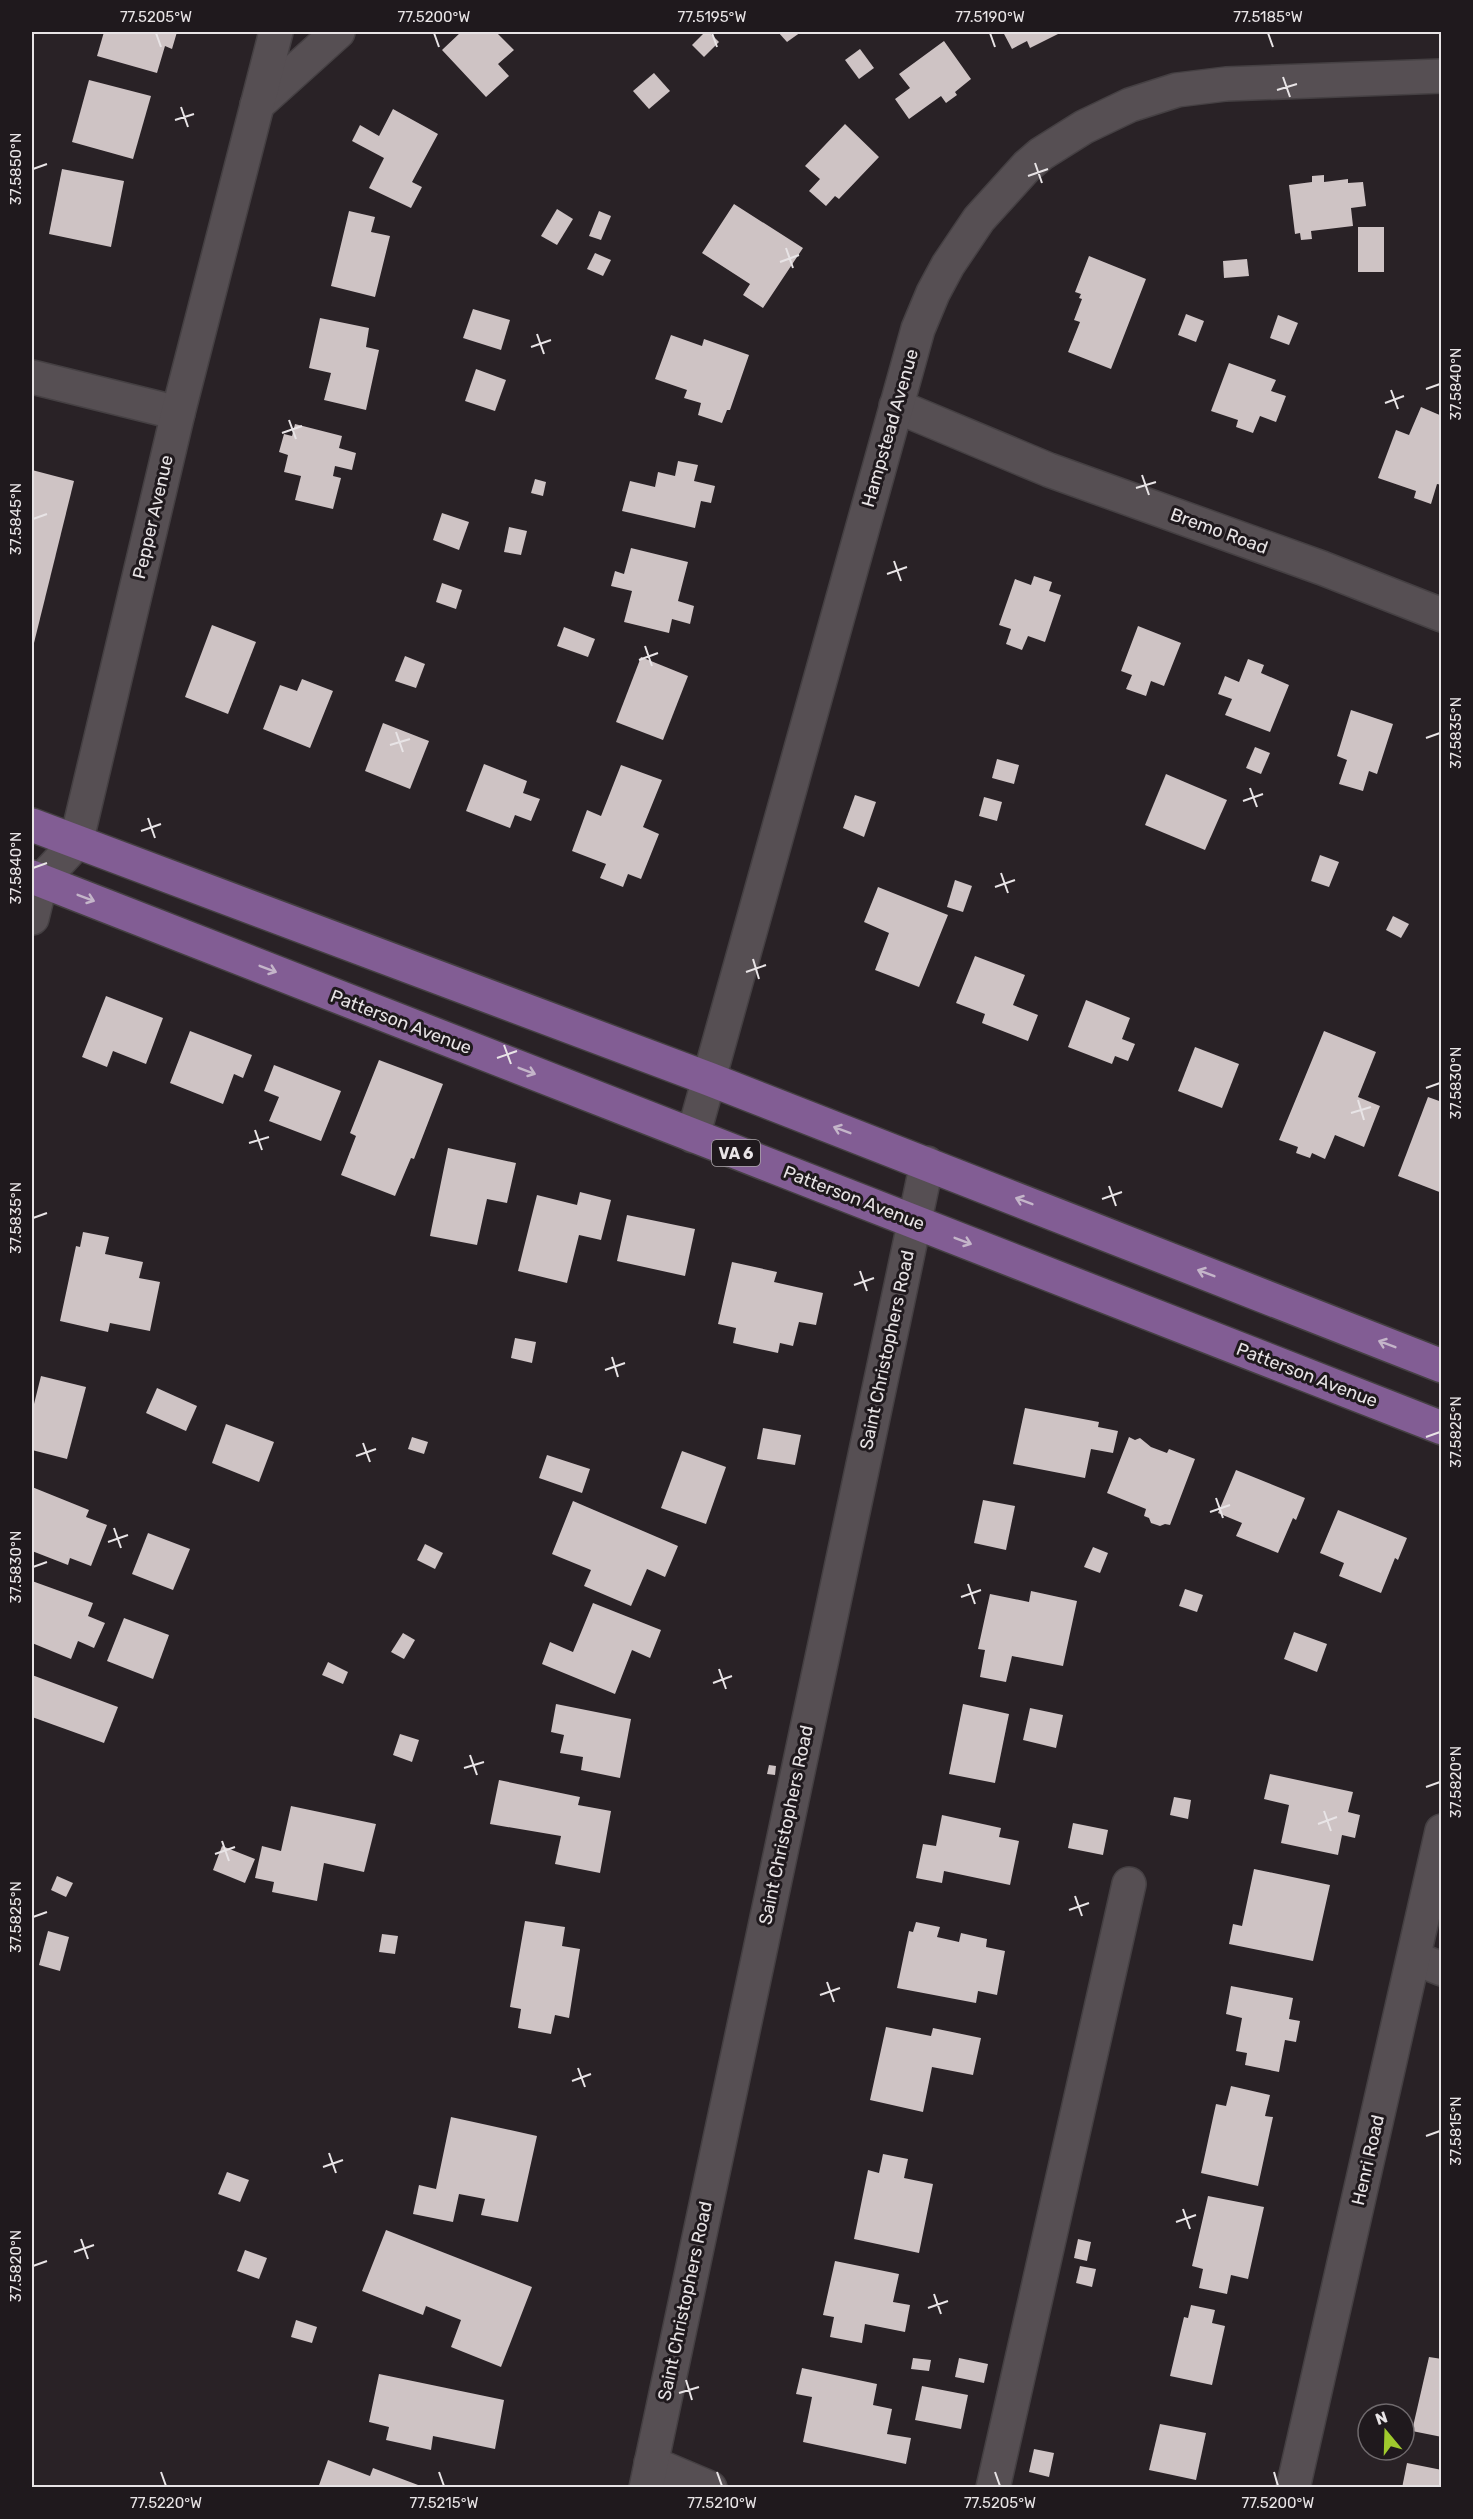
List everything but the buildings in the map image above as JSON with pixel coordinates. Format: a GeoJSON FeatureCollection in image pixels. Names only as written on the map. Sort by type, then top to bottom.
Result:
{"type":"FeatureCollection","features":[{"type":"Feature","properties":{"kind":"main road"},"geometry":{"type":"LineString","coordinates":[[32,825],[710,1079],[1442,1366]]}},
{"type":"Feature","properties":{"kind":"main road","name":"Patterson Avenue"},"geometry":{"type":"LineString","coordinates":[[36,879],[1442,1428]]}},
{"type":"Feature","properties":{"kind":"street","name":"Pepper Avenue"},"geometry":{"type":"LineString","coordinates":[[32,918],[36,879],[76,843],[178,413],[276,32]]}},
{"type":"Feature","properties":{"kind":"street"},"geometry":{"type":"LineString","coordinates":[[257,105],[338,32]]}},
{"type":"Feature","properties":{"kind":"street","name":"Hampstead Avenue"},"geometry":{"type":"LineString","coordinates":[[693,1136],[918,329],[948,265],[979,219],[1026,166],[1041,154],[1084,127],[1130,105],[1177,90],[1226,84],[1442,76]]}},
{"type":"Feature","properties":{"kind":"street"},"geometry":{"type":"LineString","coordinates":[[32,377],[178,413]]}},
{"type":"Feature","properties":{"kind":"street","name":"Bremo Road"},"geometry":{"type":"LineString","coordinates":[[896,406],[1049,470],[1322,568],[1442,615]]}},
{"type":"Feature","properties":{"kind":"street","name":"Saint Christophers Road"},"geometry":{"type":"LineString","coordinates":[[648,2475],[927,1163]]}},
{"type":"Feature","properties":{"kind":"street","name":"Henri Road"},"geometry":{"type":"LineString","coordinates":[[1293,2487],[1428,1963],[1442,1832]]}},
{"type":"Feature","properties":{"kind":"street"},"geometry":{"type":"LineString","coordinates":[[993,2487],[1129,1884]]}},
{"type":"Feature","properties":{"kind":"street"},"geometry":{"type":"LineString","coordinates":[[648,2475],[710,2487]]}}]}
